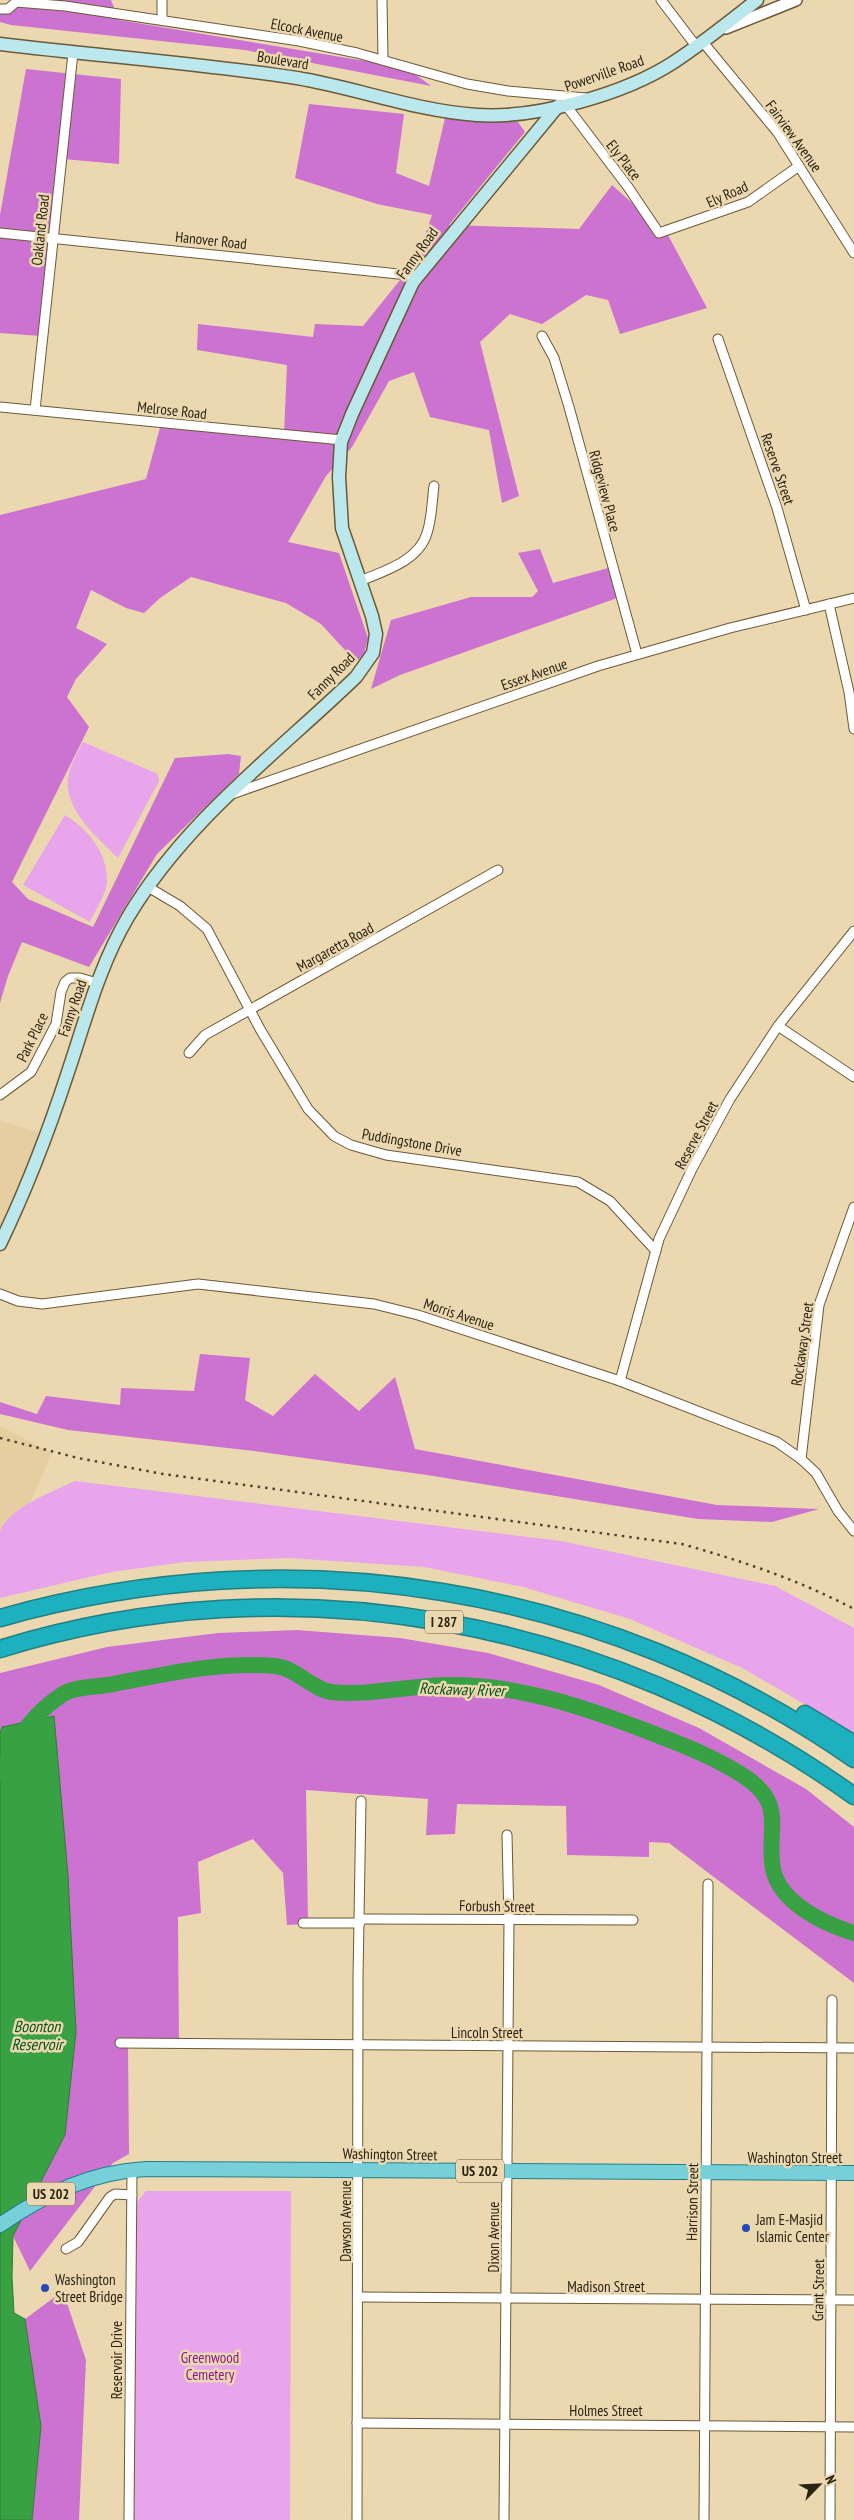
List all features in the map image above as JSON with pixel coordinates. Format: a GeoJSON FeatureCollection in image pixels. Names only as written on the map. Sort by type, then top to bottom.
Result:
{"type":"FeatureCollection","features":[{"type":"Feature","properties":{"kind":"highway","name":"I 287"},"geometry":{"type":"LineString","coordinates":[[0,1618],[62,1602],[130,1589],[199,1581],[268,1578],[337,1579],[406,1586],[474,1598],[541,1613],[608,1633],[704,1672],[796,1721],[854,1759]]}},
{"type":"Feature","properties":{"kind":"highway","name":"I 287"},"geometry":{"type":"LineString","coordinates":[[0,1649],[102,1624],[169,1614],[226,1609],[336,1610],[436,1621],[501,1634],[566,1651],[669,1689],[722,1714],[780,1747],[854,1796]]}},
{"type":"Feature","properties":{"kind":"highway"},"geometry":{"type":"LineString","coordinates":[[541,1613],[628,1634],[708,1663],[771,1694],[854,1744]]}},
{"type":"Feature","properties":{"kind":"main road","name":"Powerville Road"},"geometry":{"type":"LineString","coordinates":[[561,105],[590,98],[653,74],[757,0]]}},
{"type":"Feature","properties":{"kind":"main road","name":"Boulevard"},"geometry":{"type":"LineString","coordinates":[[0,44],[236,69],[300,79],[476,115],[501,115],[561,105]]}},
{"type":"Feature","properties":{"kind":"main road","name":"Fanny Road"},"geometry":{"type":"LineString","coordinates":[[0,1244],[51,1122],[97,983],[114,944],[148,887],[206,817],[356,677],[370,658],[376,641],[376,628],[342,528],[339,477],[342,440],[352,414],[418,276],[561,105]]}},
{"type":"Feature","properties":{"kind":"main road","name":"Washington Street"},"geometry":{"type":"LineString","coordinates":[[0,2225],[51,2193],[107,2174],[132,2170],[854,2172]]}},
{"type":"Feature","properties":{"kind":"street"},"geometry":{"type":"LineString","coordinates":[[162,0],[162,20]]}},
{"type":"Feature","properties":{"kind":"street"},"geometry":{"type":"LineString","coordinates":[[382,0],[383,60]]}},
{"type":"Feature","properties":{"kind":"street","name":"Fairview Avenue"},"geometry":{"type":"LineString","coordinates":[[661,0],[778,133],[854,252]]}},
{"type":"Feature","properties":{"kind":"street"},"geometry":{"type":"LineString","coordinates":[[713,33],[796,0]]}},
{"type":"Feature","properties":{"kind":"street"},"geometry":{"type":"LineString","coordinates":[[0,10],[8,9],[16,1]]}},
{"type":"Feature","properties":{"kind":"street","name":"Elcock Avenue"},"geometry":{"type":"LineString","coordinates":[[16,1],[65,6],[299,41],[383,60],[467,84],[508,91],[590,98]]}},
{"type":"Feature","properties":{"kind":"street","name":"Oakland Road"},"geometry":{"type":"LineString","coordinates":[[35,410],[73,53]]}},
{"type":"Feature","properties":{"kind":"street","name":"Ely Place"},"geometry":{"type":"LineString","coordinates":[[561,105],[628,187],[659,233]]}},
{"type":"Feature","properties":{"kind":"street","name":"Ely Road"},"geometry":{"type":"LineString","coordinates":[[659,233],[748,202],[799,166]]}},
{"type":"Feature","properties":{"kind":"street","name":"Hanover Road"},"geometry":{"type":"LineString","coordinates":[[0,233],[418,276]]}},
{"type":"Feature","properties":{"kind":"street","name":"Ridgeview Place"},"geometry":{"type":"LineString","coordinates":[[542,336],[554,358],[637,654]]}},
{"type":"Feature","properties":{"kind":"street","name":"Reserve Street"},"geometry":{"type":"LineString","coordinates":[[718,339],[777,508],[806,610]]}},
{"type":"Feature","properties":{"kind":"street","name":"Melrose Road"},"geometry":{"type":"LineString","coordinates":[[0,407],[342,440]]}},
{"type":"Feature","properties":{"kind":"street"},"geometry":{"type":"LineString","coordinates":[[360,581],[402,562],[416,551],[427,534],[434,486]]}},
{"type":"Feature","properties":{"kind":"street","name":"Essex Avenue"},"geometry":{"type":"LineString","coordinates":[[228,795],[637,654],[730,628],[854,598]]}},
{"type":"Feature","properties":{"kind":"street"},"geometry":{"type":"LineString","coordinates":[[829,604],[849,692],[854,729]]}},
{"type":"Feature","properties":{"kind":"street","name":"Margaretta Road"},"geometry":{"type":"LineString","coordinates":[[190,1053],[205,1035],[498,870]]}},
{"type":"Feature","properties":{"kind":"street","name":"Puddingstone Drive"},"geometry":{"type":"LineString","coordinates":[[148,887],[180,906],[207,929],[250,1010],[308,1109],[315,1120],[334,1136],[351,1145],[386,1154],[578,1182],[610,1201],[656,1251]]}},
{"type":"Feature","properties":{"kind":"street","name":"Reserve Street"},"geometry":{"type":"LineString","coordinates":[[620,1381],[659,1238],[692,1170],[730,1099],[778,1026],[854,931]]}},
{"type":"Feature","properties":{"kind":"street","name":"Park Place"},"geometry":{"type":"LineString","coordinates":[[0,1095],[31,1072],[56,1024],[61,992],[65,982],[70,978],[80,978],[97,983]]}},
{"type":"Feature","properties":{"kind":"street"},"geometry":{"type":"LineString","coordinates":[[778,1026],[854,1077]]}},
{"type":"Feature","properties":{"kind":"street","name":"Rockaway Street"},"geometry":{"type":"LineString","coordinates":[[801,1459],[819,1304],[854,1207]]}},
{"type":"Feature","properties":{"kind":"street","name":"Morris Avenue"},"geometry":{"type":"LineString","coordinates":[[0,1294],[30,1303],[42,1304],[198,1284],[374,1304],[418,1315],[620,1381],[777,1442],[801,1459],[816,1473],[835,1506],[854,1531]]}},
{"type":"Feature","properties":{"kind":"street","name":"Dawson Avenue"},"geometry":{"type":"LineString","coordinates":[[357,2520],[361,1801]]}},
{"type":"Feature","properties":{"kind":"street","name":"Dixon Avenue"},"geometry":{"type":"LineString","coordinates":[[504,2520],[509,1920],[507,1835]]}},
{"type":"Feature","properties":{"kind":"street","name":"Harrison Street"},"geometry":{"type":"LineString","coordinates":[[704,2520],[708,1884]]}},
{"type":"Feature","properties":{"kind":"street","name":"Forbush Street"},"geometry":{"type":"LineString","coordinates":[[303,1922],[633,1920]]}},
{"type":"Feature","properties":{"kind":"street","name":"Grant Street"},"geometry":{"type":"LineString","coordinates":[[830,2520],[833,2173],[832,2000]]}},
{"type":"Feature","properties":{"kind":"street","name":"Lincoln Street"},"geometry":{"type":"LineString","coordinates":[[120,2043],[854,2048]]}},
{"type":"Feature","properties":{"kind":"street","name":"Reservoir Drive"},"geometry":{"type":"LineString","coordinates":[[129,2520],[132,2170]]}},
{"type":"Feature","properties":{"kind":"street"},"geometry":{"type":"LineString","coordinates":[[66,2249],[78,2242],[110,2197],[116,2194],[132,2195]]}},
{"type":"Feature","properties":{"kind":"street","name":"Madison Street"},"geometry":{"type":"LineString","coordinates":[[358,2297],[854,2300]]}},
{"type":"Feature","properties":{"kind":"street","name":"Holmes Street"},"geometry":{"type":"LineString","coordinates":[[357,2423],[854,2426]]}},
{"type":"Feature","properties":{"kind":"shaded area"},"geometry":{"type":"Polygon","coordinates":[[[26,0],[111,0],[119,20],[407,68],[431,86],[245,50],[11,25],[0,22],[0,13],[26,0]]]}},
{"type":"Feature","properties":{"kind":"shaded area"},"geometry":{"type":"Polygon","coordinates":[[[26,69],[121,79],[119,164],[63,159],[41,336],[0,333],[0,215],[26,69]]]}},
{"type":"Feature","properties":{"kind":"shaded area"},"geometry":{"type":"Polygon","coordinates":[[[309,104],[404,114],[396,173],[429,186],[445,118],[518,122],[525,132],[449,225],[579,229],[612,185],[668,235],[707,308],[620,334],[608,300],[586,295],[542,324],[510,314],[480,342],[519,496],[502,503],[489,430],[430,417],[414,372],[389,381],[352,447],[326,476],[288,542],[339,553],[368,638],[364,654],[356,662],[321,624],[286,603],[191,577],[160,598],[144,613],[126,608],[91,590],[76,628],[107,644],[76,679],[67,697],[89,727],[12,882],[28,899],[93,927],[175,758],[228,754],[241,756],[239,774],[157,854],[89,967],[22,942],[8,976],[0,1003],[0,515],[146,479],[161,424],[284,434],[287,365],[197,350],[198,324],[313,337],[315,324],[363,326],[417,259],[432,215],[377,204],[295,178],[309,104]]]}},
{"type":"Feature","properties":{"kind":"shaded area"},"geometry":{"type":"Polygon","coordinates":[[[540,549],[553,583],[612,567],[620,597],[400,675],[371,689],[391,620],[471,597],[532,597],[538,591],[518,553],[540,549]]]}},
{"type":"Feature","properties":{"kind":"shaded area"},"geometry":{"type":"Polygon","coordinates":[[[0,1121],[47,1135],[0,1241],[0,1121]]]}},
{"type":"Feature","properties":{"kind":"shaded area"},"geometry":{"type":"Polygon","coordinates":[[[200,1354],[250,1358],[245,1400],[273,1416],[315,1374],[359,1411],[395,1377],[415,1449],[717,1505],[819,1509],[772,1522],[698,1519],[427,1475],[254,1451],[68,1430],[0,1414],[0,1402],[37,1414],[46,1396],[120,1405],[121,1388],[194,1391],[200,1354]]]}},
{"type":"Feature","properties":{"kind":"shaded area"},"geometry":{"type":"Polygon","coordinates":[[[0,1426],[52,1453],[30,1503],[5,1520],[0,1532],[0,1426]]]}},
{"type":"Feature","properties":{"kind":"shaded area"},"geometry":{"type":"Polygon","coordinates":[[[297,1630],[400,1638],[488,1653],[599,1685],[699,1728],[806,1789],[854,1827],[854,1983],[669,1843],[649,1842],[649,1857],[567,1855],[566,1806],[457,1804],[455,1834],[426,1835],[428,1799],[306,1790],[308,1924],[287,1925],[283,1873],[253,1839],[198,1862],[201,1913],[178,1917],[179,2044],[128,2045],[129,2154],[113,2163],[30,2271],[13,2236],[65,2135],[54,1716],[2,1727],[0,1734],[0,1673],[107,1647],[218,1633],[297,1630]]]}},
{"type":"Feature","properties":{"kind":"shaded area"},"geometry":{"type":"Polygon","coordinates":[[[63,2291],[86,2360],[79,2520],[32,2520],[41,2426],[25,2319],[63,2291]]]}},
{"type":"Feature","properties":{"kind":"green space"},"geometry":{"type":"Polygon","coordinates":[[[83,742],[158,774],[159,781],[118,858],[92,832],[71,801],[68,790],[69,773],[83,742]]]}},
{"type":"Feature","properties":{"kind":"green space"},"geometry":{"type":"Polygon","coordinates":[[[65,815],[89,835],[104,861],[107,882],[103,897],[90,922],[23,885],[65,815]]]}},
{"type":"Feature","properties":{"kind":"green space"},"geometry":{"type":"Polygon","coordinates":[[[75,1481],[561,1541],[775,1586],[854,1628],[854,1735],[832,1720],[742,1668],[630,1619],[523,1587],[424,1567],[289,1558],[185,1562],[111,1572],[0,1598],[0,1532],[4,1524],[21,1508],[75,1481]]]}},
{"type":"Feature","properties":{"kind":"green space","name":"Greenwood Cemetery"},"geometry":{"type":"Polygon","coordinates":[[[146,2191],[291,2191],[290,2520],[130,2520],[129,2212],[146,2191]]]}},
{"type":"Feature","properties":{"kind":"water","name":"Boonton Reservoir"},"geometry":{"type":"Polygon","coordinates":[[[54,1716],[68,1876],[76,2032],[65,2135],[13,2236],[12,2277],[14,2313],[25,2319],[41,2426],[32,2520],[0,2520],[0,1734],[2,1727],[54,1716]]]}},
{"type":"Feature","properties":{"kind":"waterway","name":"Rockaway River"},"geometry":{"type":"LineString","coordinates":[[0,1773],[19,1739],[33,1720],[41,1711],[63,1694],[78,1689],[170,1673],[233,1665],[275,1666],[290,1670],[317,1687],[331,1692],[358,1693],[444,1685],[499,1688],[526,1693],[579,1707],[657,1735],[713,1759],[745,1777],[758,1787],[770,1808],[773,1869],[777,1881],[784,1892],[794,1902],[817,1918],[854,1933]]}},
{"type":"Feature","properties":{"kind":"railway"},"geometry":{"type":"LineString","coordinates":[[0,1438],[78,1458],[163,1474],[682,1544],[770,1572],[854,1609]]}},
{"type":"Feature","properties":{"kind":"place","name":"Jam E-Masjid Islamic Center"},"geometry":{"type":"Point","coordinates":[746,2228]}},
{"type":"Feature","properties":{"kind":"place","name":"Washington Street Bridge"},"geometry":{"type":"Point","coordinates":[45,2288]}}]}
